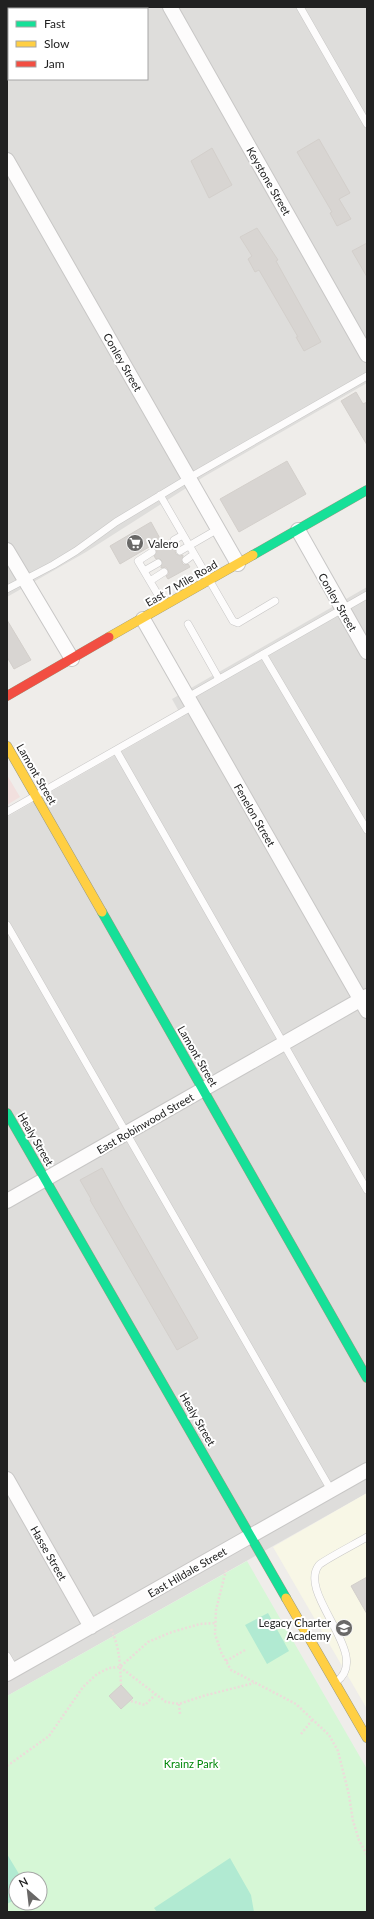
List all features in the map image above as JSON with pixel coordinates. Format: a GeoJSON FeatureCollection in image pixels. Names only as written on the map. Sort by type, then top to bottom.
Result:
{"type":"FeatureCollection","features":[{"type":"Feature","properties":{"kind":"street","name":"Keystone Street"},"geometry":{"type":"LineString","coordinates":[[170,7],[367,355]]}},
{"type":"Feature","properties":{"kind":"street","name":"Conley Street"},"geometry":{"type":"LineString","coordinates":[[7,160],[238,564]]}},
{"type":"Feature","properties":{"kind":"street","name":"East 7 Mile Road"},"geometry":{"type":"LineString","coordinates":[[7,696],[367,490]]}},
{"type":"Feature","properties":{"kind":"street","name":"Conley Street"},"geometry":{"type":"LineString","coordinates":[[298,530],[367,652]]}},
{"type":"Feature","properties":{"kind":"street"},"geometry":{"type":"LineString","coordinates":[[7,550],[72,659]]}},
{"type":"Feature","properties":{"kind":"street","name":"Fenelon Street"},"geometry":{"type":"LineString","coordinates":[[143,619],[365,1002]]}},
{"type":"Feature","properties":{"kind":"street","name":"Lamont Street"},"geometry":{"type":"LineString","coordinates":[[7,746],[367,1378]]}},
{"type":"Feature","properties":{"kind":"street","name":"East Robinwood Street"},"geometry":{"type":"LineString","coordinates":[[7,1201],[284,1044],[365,1002]]}},
{"type":"Feature","properties":{"kind":"street","name":"Healy Street"},"geometry":{"type":"LineString","coordinates":[[7,1113],[251,1534],[367,1738]]}},
{"type":"Feature","properties":{"kind":"street","name":"East Hildale Street"},"geometry":{"type":"LineString","coordinates":[[11,1672],[251,1534],[367,1470]]}},
{"type":"Feature","properties":{"kind":"street","name":"Hasse Street"},"geometry":{"type":"LineString","coordinates":[[7,1479],[91,1627]]}},
{"type":"Feature","properties":{"kind":"lane"},"geometry":{"type":"LineString","coordinates":[[300,7],[367,124]]}},
{"type":"Feature","properties":{"kind":"lane"},"geometry":{"type":"LineString","coordinates":[[7,589],[24,579],[53,566],[116,522],[189,478],[367,376]]}},
{"type":"Feature","properties":{"kind":"lane"},"geometry":{"type":"LineString","coordinates":[[160,496],[235,623],[238,623],[276,602]]}},
{"type":"Feature","properties":{"kind":"lane"},"geometry":{"type":"LineString","coordinates":[[180,551],[218,529]]}},
{"type":"Feature","properties":{"kind":"lane"},"geometry":{"type":"LineString","coordinates":[[174,540],[183,535]]}},
{"type":"Feature","properties":{"kind":"lane"},"geometry":{"type":"LineString","coordinates":[[152,552],[138,561],[164,606]]}},
{"type":"Feature","properties":{"kind":"lane"},"geometry":{"type":"LineString","coordinates":[[186,560],[194,554]]}},
{"type":"Feature","properties":{"kind":"lane"},"geometry":{"type":"LineString","coordinates":[[144,571],[158,563]]}},
{"type":"Feature","properties":{"kind":"lane"},"geometry":{"type":"LineString","coordinates":[[150,581],[164,572]]}},
{"type":"Feature","properties":{"kind":"lane"},"geometry":{"type":"LineString","coordinates":[[7,812],[116,750],[190,701],[219,679],[367,595]]}},
{"type":"Feature","properties":{"kind":"lane"},"geometry":{"type":"LineString","coordinates":[[188,624],[219,679]]}},
{"type":"Feature","properties":{"kind":"lane"},"geometry":{"type":"LineString","coordinates":[[263,654],[367,830]]}},
{"type":"Feature","properties":{"kind":"lane"},"geometry":{"type":"LineString","coordinates":[[116,750],[367,1190]]}},
{"type":"Feature","properties":{"kind":"lane"},"geometry":{"type":"LineString","coordinates":[[7,925],[331,1490]]}},
{"type":"Feature","properties":{"kind":"lane"},"geometry":{"type":"LineString","coordinates":[[336,1682],[345,1678],[353,1664],[353,1651],[318,1588],[315,1576],[320,1565],[367,1537]]}},
{"type":"Feature","properties":{"kind":"lane"},"geometry":{"type":"LineString","coordinates":[[7,1656],[11,1672]]}},
{"type":"Feature","properties":{"kind":"path"},"geometry":{"type":"LineString","coordinates":[[226,1570],[216,1610],[215,1634],[226,1660],[231,1670],[296,1704],[329,1735],[338,1751],[348,1789],[353,1821],[359,1840],[367,1855]]}},
{"type":"Feature","properties":{"kind":"path"},"geometry":{"type":"LineString","coordinates":[[7,1766],[49,1736],[83,1687],[97,1674],[109,1668],[120,1666],[148,1642],[200,1624],[216,1623]]}},
{"type":"Feature","properties":{"kind":"path"},"geometry":{"type":"LineString","coordinates":[[110,1628],[118,1645],[121,1685]]}},
{"type":"Feature","properties":{"kind":"path"},"geometry":{"type":"LineString","coordinates":[[226,1660],[245,1650]]}},
{"type":"Feature","properties":{"kind":"path"},"geometry":{"type":"LineString","coordinates":[[120,1666],[166,1702],[179,1704],[203,1696],[254,1683]]}},
{"type":"Feature","properties":{"kind":"path"},"geometry":{"type":"LineString","coordinates":[[130,1701],[145,1705],[156,1695]]}},
{"type":"Feature","properties":{"kind":"path"},"geometry":{"type":"LineString","coordinates":[[179,1704],[180,1714]]}},
{"type":"Feature","properties":{"kind":"path"},"geometry":{"type":"LineString","coordinates":[[302,1734],[313,1720]]}},
{"type":"Feature","properties":{"kind":"shaded area"},"geometry":{"type":"Polygon","coordinates":[[[7,7],[367,7],[367,383],[205,476],[86,552],[7,597],[7,7]]]}},
{"type":"Feature","properties":{"kind":"shaded area"},"geometry":{"type":"Polygon","coordinates":[[[367,587],[367,1493],[7,1696],[7,817],[182,717],[172,699],[367,587]]]}},
{"type":"Feature","properties":{"kind":"shaded area"},"geometry":{"type":"Polygon","coordinates":[[[7,775],[20,797],[7,805],[7,775]]]}},
{"type":"Feature","properties":{"kind":"shaded area","name":"Legacy Charter Academy"},"geometry":{"type":"Polygon","coordinates":[[[367,1493],[367,1709],[273,1547],[367,1493]]]}},
{"type":"Feature","properties":{"kind":"green space","name":"Krainz Park"},"geometry":{"type":"Polygon","coordinates":[[[247,1561],[367,1769],[367,1912],[7,1912],[7,1696],[247,1561]]]}},
{"type":"Feature","properties":{"kind":"green space"},"geometry":{"type":"Polygon","coordinates":[[[268,1613],[289,1651],[267,1664],[245,1625],[268,1613]]]}},
{"type":"Feature","properties":{"kind":"green space"},"geometry":{"type":"Polygon","coordinates":[[[7,1854],[17,1871],[8,1871],[7,1904],[7,1854]]]}},
{"type":"Feature","properties":{"kind":"green space"},"geometry":{"type":"Polygon","coordinates":[[[230,1858],[251,1895],[254,1912],[157,1912],[154,1908],[230,1858]]]}},
{"type":"Feature","properties":{"kind":"building"},"geometry":{"type":"Polygon","coordinates":[[[319,139],[350,193],[339,199],[351,219],[337,226],[330,213],[332,212],[297,152],[319,139]]]}},
{"type":"Feature","properties":{"kind":"building"},"geometry":{"type":"Polygon","coordinates":[[[212,148],[232,185],[209,198],[191,161],[212,148]]]}},
{"type":"Feature","properties":{"kind":"building"},"geometry":{"type":"Polygon","coordinates":[[[257,228],[278,260],[276,261],[321,342],[304,351],[296,337],[298,337],[259,270],[255,272],[248,259],[252,256],[240,237],[257,228]]]}},
{"type":"Feature","properties":{"kind":"building"},"geometry":{"type":"Polygon","coordinates":[[[367,243],[367,277],[352,251],[367,243]]]}},
{"type":"Feature","properties":{"kind":"building"},"geometry":{"type":"Polygon","coordinates":[[[356,392],[363,404],[367,402],[367,445],[341,401],[356,392]]]}},
{"type":"Feature","properties":{"kind":"building"},"geometry":{"type":"Polygon","coordinates":[[[287,461],[306,494],[239,532],[220,499],[287,461]]]}},
{"type":"Feature","properties":{"kind":"building"},"geometry":{"type":"Polygon","coordinates":[[[151,522],[163,544],[169,540],[172,544],[176,544],[178,547],[175,551],[176,554],[180,556],[183,555],[182,563],[184,565],[188,564],[190,567],[168,579],[166,576],[169,574],[168,570],[166,567],[161,568],[162,561],[160,559],[156,559],[154,556],[157,551],[155,548],[149,547],[120,564],[110,546],[151,522]]]}},
{"type":"Feature","properties":{"kind":"building"},"geometry":{"type":"Polygon","coordinates":[[[7,620],[31,660],[14,669],[7,657],[7,620]]]}},
{"type":"Feature","properties":{"kind":"building"},"geometry":{"type":"Polygon","coordinates":[[[102,1168],[198,1338],[177,1350],[90,1200],[91,1199],[80,1180],[102,1168]]]}},
{"type":"Feature","properties":{"kind":"building"},"geometry":{"type":"Polygon","coordinates":[[[367,1577],[367,1614],[351,1586],[367,1577]]]}},
{"type":"Feature","properties":{"kind":"building"},"geometry":{"type":"Polygon","coordinates":[[[121,1685],[133,1698],[121,1709],[109,1696],[121,1685]]]}},
{"type":"Feature","properties":{"kind":"traffic: fast"},"geometry":{"type":"LineString","coordinates":[[253,555],[367,490]]}},
{"type":"Feature","properties":{"kind":"traffic: fast"},"geometry":{"type":"LineString","coordinates":[[102,912],[367,1378]]}},
{"type":"Feature","properties":{"kind":"traffic: fast"},"geometry":{"type":"LineString","coordinates":[[7,1113],[286,1598]]}},
{"type":"Feature","properties":{"kind":"traffic: slow"},"geometry":{"type":"LineString","coordinates":[[109,637],[253,555]]}},
{"type":"Feature","properties":{"kind":"traffic: slow"},"geometry":{"type":"LineString","coordinates":[[7,746],[102,912]]}},
{"type":"Feature","properties":{"kind":"traffic: slow"},"geometry":{"type":"LineString","coordinates":[[286,1598],[367,1738]]}},
{"type":"Feature","properties":{"kind":"traffic: jam"},"geometry":{"type":"LineString","coordinates":[[7,696],[109,637]]}},
{"type":"Feature","properties":{"kind":"place","name":"Valero"},"geometry":{"type":"Point","coordinates":[135,543]}},
{"type":"Feature","properties":{"kind":"place","name":"Legacy Charter Academy"},"geometry":{"type":"Point","coordinates":[344,1628]}}]}
